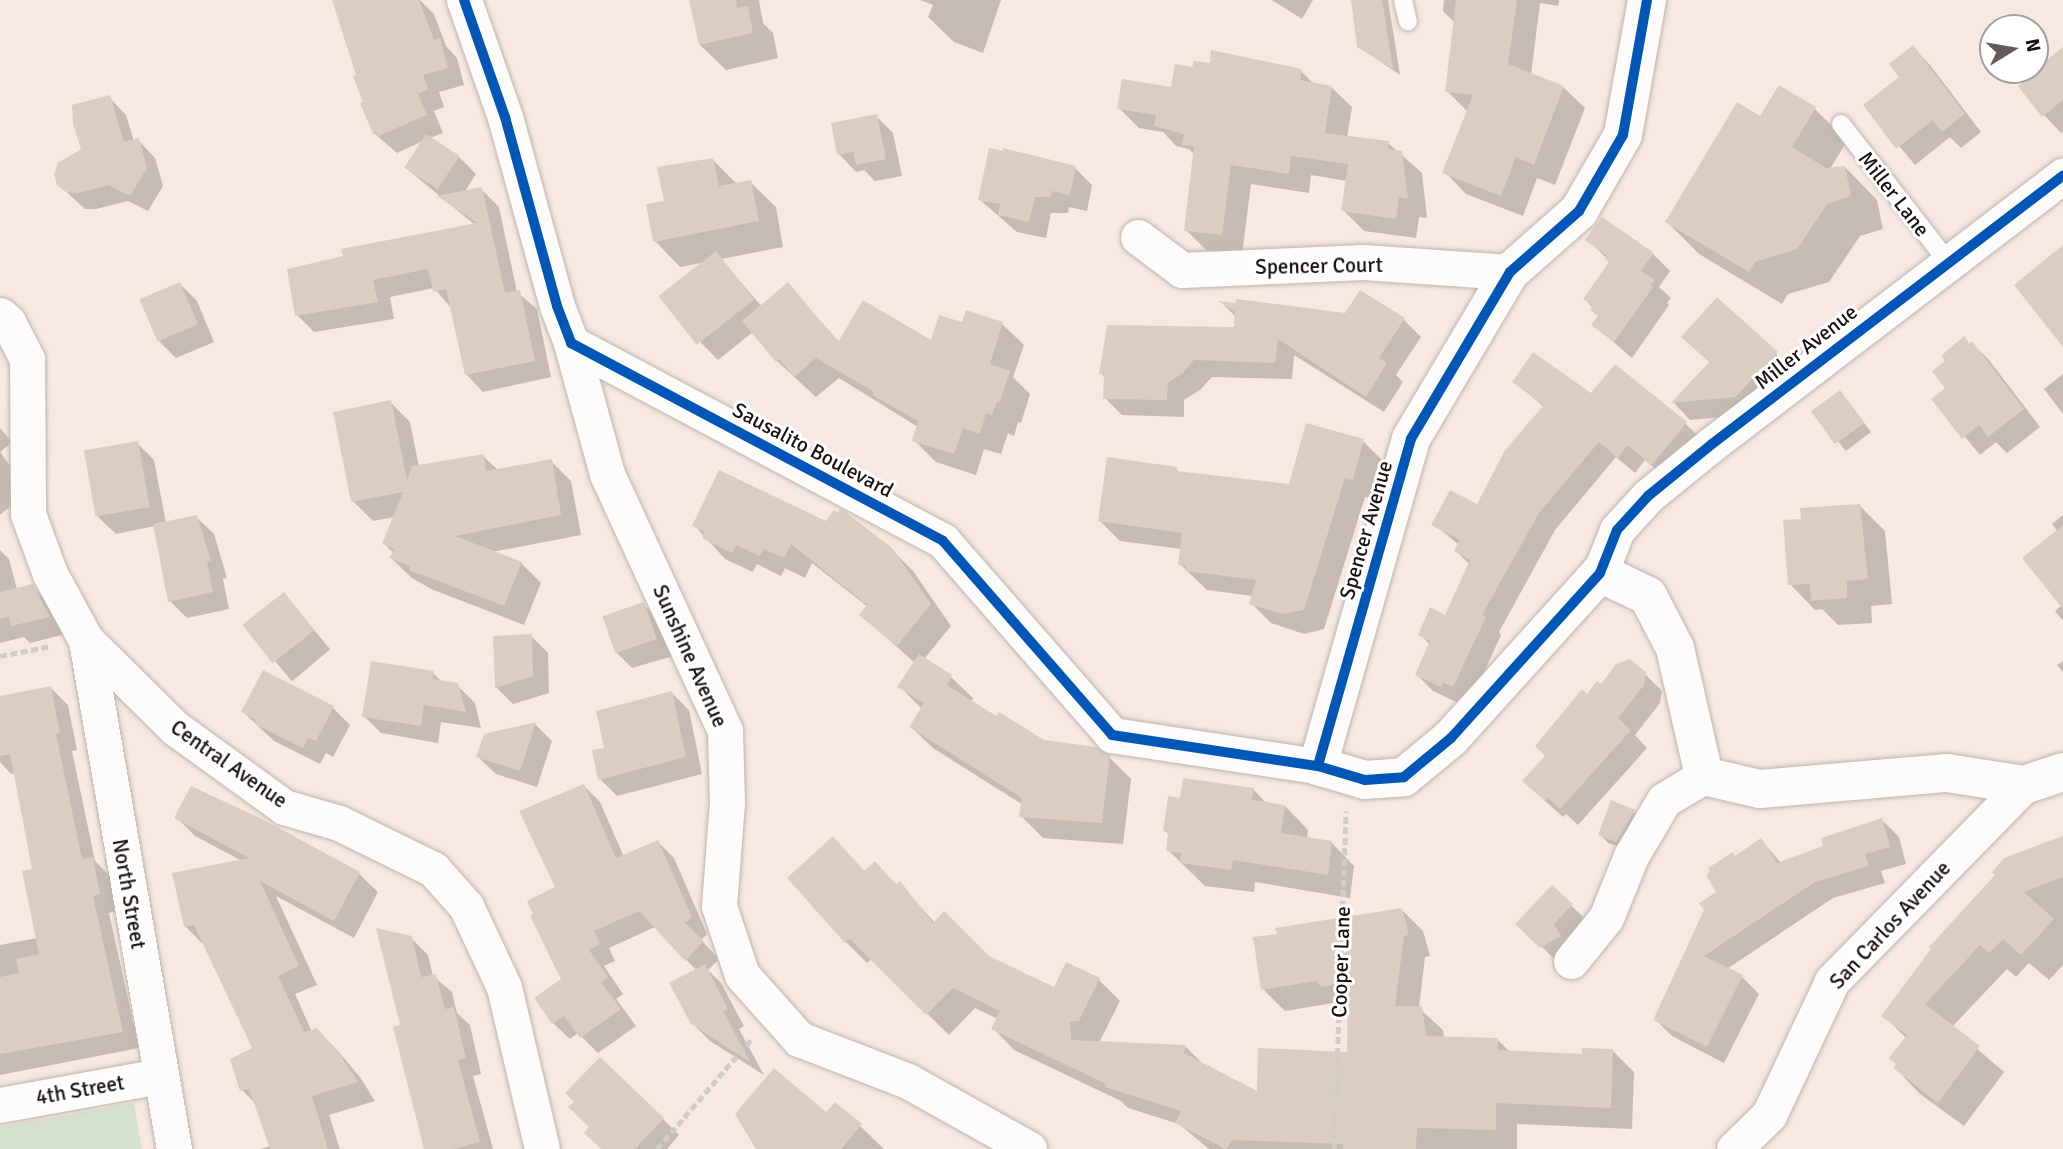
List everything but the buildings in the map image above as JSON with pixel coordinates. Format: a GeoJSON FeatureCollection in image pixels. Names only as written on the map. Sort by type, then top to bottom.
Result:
{"type":"FeatureCollection","features":[{"type":"Feature","properties":{"kind":"street"},"geometry":{"type":"LineString","coordinates":[[464,0],[505,117],[557,306],[571,344]]}},
{"type":"Feature","properties":{"kind":"street","name":"Spencer Avenue"},"geometry":{"type":"LineString","coordinates":[[1333,770],[1411,439],[1510,272],[1579,211],[1623,135],[1647,0]]}},
{"type":"Feature","properties":{"kind":"street","name":"Miller Avenue"},"geometry":{"type":"LineString","coordinates":[[1600,573],[1617,530],[1648,496],[1948,262],[2063,176]]}},
{"type":"Feature","properties":{"kind":"street","name":"Spencer Court"},"geometry":{"type":"LineString","coordinates":[[1138,237],[1182,270],[1363,262],[1510,272]]}},
{"type":"Feature","properties":{"kind":"street","name":"Central Avenue"},"geometry":{"type":"LineString","coordinates":[[0,316],[8,322],[27,359],[28,514],[50,574],[86,640],[175,729],[284,807],[339,823],[433,869],[466,906],[504,987],[542,1149]]}},
{"type":"Feature","properties":{"kind":"street","name":"Sausalito Boulevard"},"geometry":{"type":"LineString","coordinates":[[571,344],[943,541],[1112,735],[1333,770]]}},
{"type":"Feature","properties":{"kind":"street","name":"Sunshine Avenue"},"geometry":{"type":"LineString","coordinates":[[571,344],[607,474],[725,731],[727,802],[719,906],[742,975],[799,1039],[908,1081],[1029,1149]]}},
{"type":"Feature","properties":{"kind":"street"},"geometry":{"type":"LineString","coordinates":[[1333,770],[1365,780],[1404,777],[1451,738],[1600,573],[1648,596],[1675,648],[1704,776]]}},
{"type":"Feature","properties":{"kind":"street","name":"North Street"},"geometry":{"type":"LineString","coordinates":[[86,640],[174,1149]]}},
{"type":"Feature","properties":{"kind":"street","name":"San Carlos Avenue"},"geometry":{"type":"LineString","coordinates":[[1734,1149],[1769,1115],[1832,981],[2024,785],[2063,772]]}},
{"type":"Feature","properties":{"kind":"street"},"geometry":{"type":"LineString","coordinates":[[1571,961],[1606,918],[1631,856],[1664,800],[1704,776],[1760,789],[1947,773],[2024,785]]}},
{"type":"Feature","properties":{"kind":"street","name":"4th Street"},"geometry":{"type":"LineString","coordinates":[[0,1105],[160,1076]]}},
{"type":"Feature","properties":{"kind":"lane"},"geometry":{"type":"LineString","coordinates":[[1404,0],[1408,21]]}},
{"type":"Feature","properties":{"kind":"lane","name":"Miller Lane"},"geometry":{"type":"LineString","coordinates":[[1841,124],[1948,262]]}},
{"type":"Feature","properties":{"kind":"path"},"geometry":{"type":"LineString","coordinates":[[0,656],[86,640]]}},
{"type":"Feature","properties":{"kind":"path"},"geometry":{"type":"LineString","coordinates":[[657,1149],[774,1012]]}},
{"type":"Feature","properties":{"kind":"green space"},"geometry":{"type":"Polygon","coordinates":[[[134,1103],[142,1149],[0,1149],[0,1127],[134,1103]]]}},
{"type":"Feature","properties":{"kind":"cycle path"},"geometry":{"type":"LineString","coordinates":[[464,0],[505,117],[557,306],[571,343],[943,541],[1112,735],[1318,766]]}},
{"type":"Feature","properties":{"kind":"cycle path"},"geometry":{"type":"LineString","coordinates":[[1647,0],[1623,135],[1579,211],[1510,272],[1411,439],[1318,766],[1365,780],[1404,777],[1451,738],[1600,573],[1617,530],[1648,496],[2063,176]]}}]}
